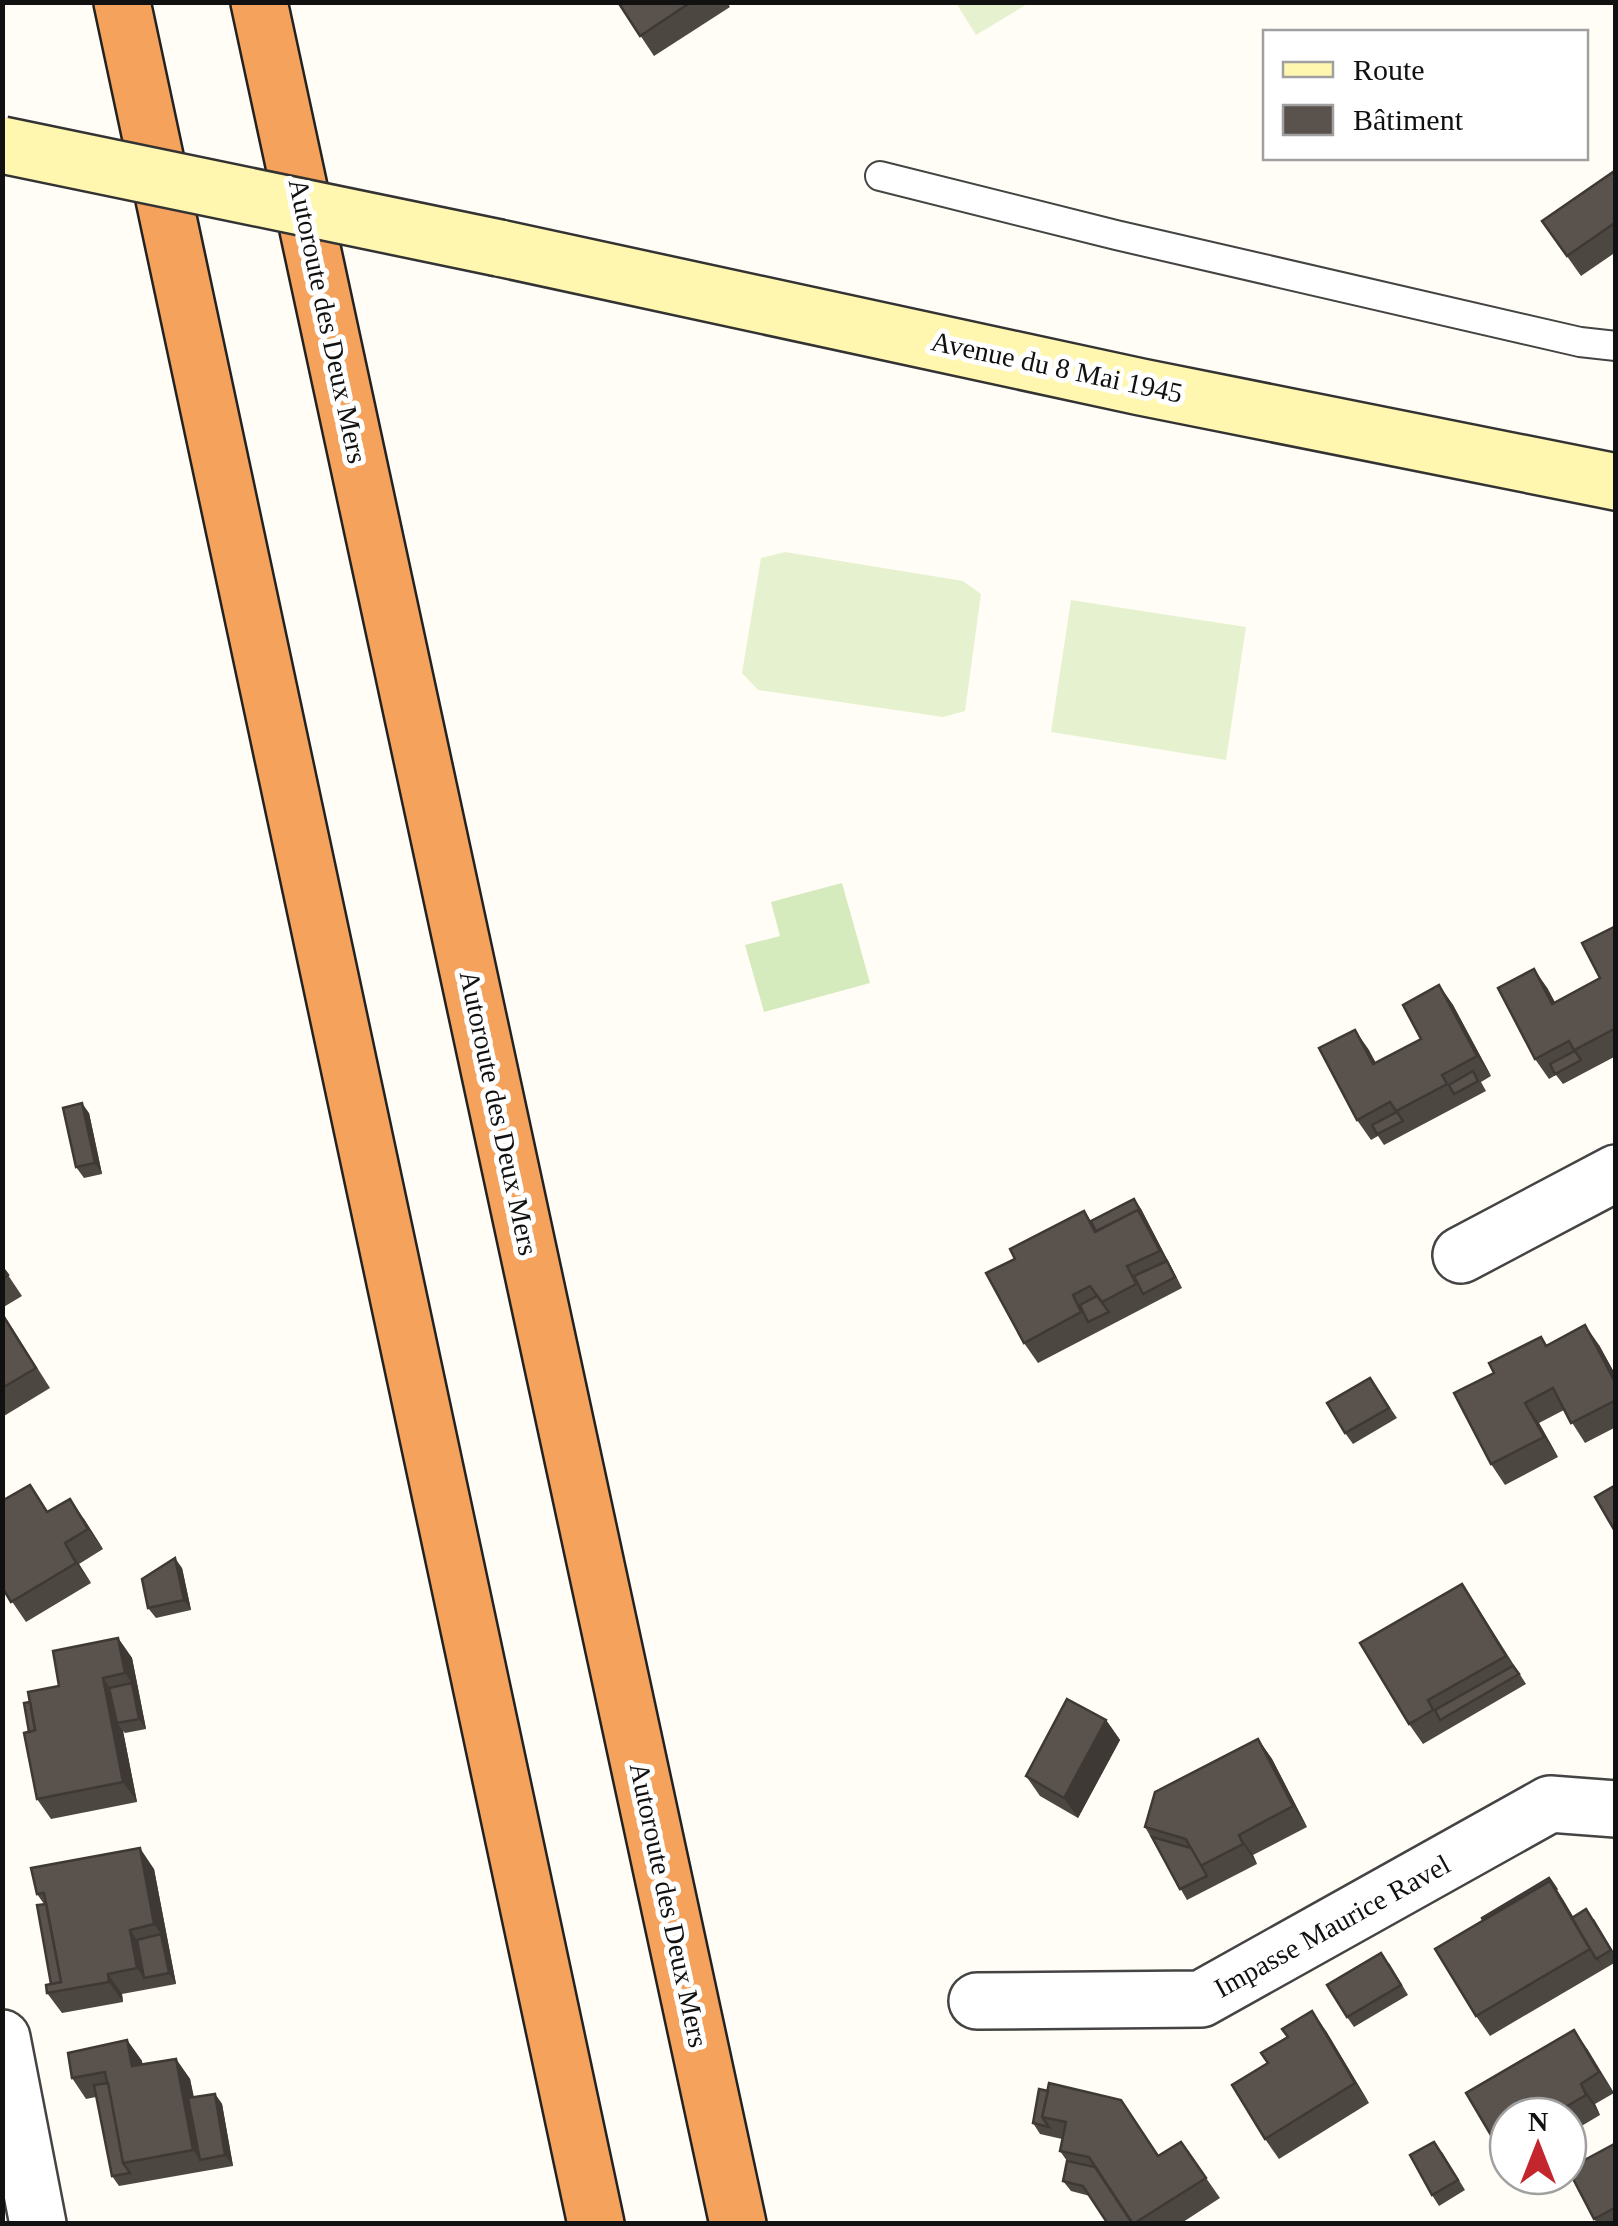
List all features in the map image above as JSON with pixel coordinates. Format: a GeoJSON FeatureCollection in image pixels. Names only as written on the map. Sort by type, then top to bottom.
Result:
{"type":"FeatureCollection","features":[{"type":"Feature","properties":{"kind":"highway"},"geometry":{"type":"LineString","coordinates":[[122,2],[596,2224]]}},
{"type":"Feature","properties":{"kind":"highway","name":"Autoroute des Deux Mers"},"geometry":{"type":"LineString","coordinates":[[259,2],[738,2224]]}},
{"type":"Feature","properties":{"kind":"main road","name":"Avenue du 8 Mai 1945"},"geometry":{"type":"LineString","coordinates":[[2,145],[1160,390],[1616,482]]}},
{"type":"Feature","properties":{"kind":"street"},"geometry":{"type":"LineString","coordinates":[[1461,1255],[1616,1173]]}},
{"type":"Feature","properties":{"kind":"street","name":"Impasse Maurice Ravel"},"geometry":{"type":"LineString","coordinates":[[976,2001],[1201,1999],[1550,1804],[1616,1809]]}},
{"type":"Feature","properties":{"kind":"street"},"geometry":{"type":"LineString","coordinates":[[2,2038],[38,2224]]}},
{"type":"Feature","properties":{"kind":"lane"},"geometry":{"type":"LineString","coordinates":[[880,176],[1502,324],[1616,346]]}},
{"type":"Feature","properties":{"kind":"green space"},"geometry":{"type":"Polygon","coordinates":[[[956,3],[1029,3],[976,35],[956,3]]]}},
{"type":"Feature","properties":{"kind":"green space"},"geometry":{"type":"Polygon","coordinates":[[[785,552],[963,581],[981,594],[965,711],[943,717],[758,690],[742,673],[761,558],[785,552]]]}},
{"type":"Feature","properties":{"kind":"green space"},"geometry":{"type":"Polygon","coordinates":[[[1071,600],[1246,627],[1226,760],[1051,732],[1071,600]]]}},
{"type":"Feature","properties":{"kind":"green space"},"geometry":{"type":"Polygon","coordinates":[[[842,883],[870,983],[764,1012],[745,945],[780,936],[771,902],[842,883]]]}},
{"type":"Feature","properties":{"kind":"building"},"geometry":{"type":"Polygon","coordinates":[[[618,2],[691,2],[640,36],[618,2]]]}},
{"type":"Feature","properties":{"kind":"building"},"geometry":{"type":"Polygon","coordinates":[[[1616,170],[1616,222],[1567,256],[1542,221],[1616,170]]]}},
{"type":"Feature","properties":{"kind":"building"},"geometry":{"type":"Polygon","coordinates":[[[1616,926],[1616,1028],[1574,1050],[1569,1041],[1535,1059],[1498,988],[1534,969],[1552,1004],[1600,978],[1582,943],[1616,926]]]}},
{"type":"Feature","properties":{"kind":"building"},"geometry":{"type":"Polygon","coordinates":[[[1439,985],[1477,1056],[1442,1075],[1447,1084],[1396,1111],[1390,1102],[1357,1120],[1319,1048],[1355,1030],[1373,1064],[1421,1039],[1403,1005],[1439,985]]]}},
{"type":"Feature","properties":{"kind":"building"},"geometry":{"type":"Polygon","coordinates":[[[1575,1051],[1581,1060],[1555,1074],[1550,1064],[1575,1051]]]}},
{"type":"Feature","properties":{"kind":"building"},"geometry":{"type":"Polygon","coordinates":[[[1473,1071],[1478,1081],[1454,1094],[1449,1085],[1473,1071]]]}},
{"type":"Feature","properties":{"kind":"building"},"geometry":{"type":"Polygon","coordinates":[[[82,1103],[95,1163],[76,1167],[63,1108],[82,1103]]]}},
{"type":"Feature","properties":{"kind":"building"},"geometry":{"type":"Polygon","coordinates":[[[1397,1112],[1403,1121],[1377,1134],[1372,1125],[1397,1112]]]}},
{"type":"Feature","properties":{"kind":"building"},"geometry":{"type":"Polygon","coordinates":[[[1134,1199],[1145,1220],[1138,1210],[1096,1231],[1091,1221],[1134,1199]]]}},
{"type":"Feature","properties":{"kind":"building"},"geometry":{"type":"Polygon","coordinates":[[[1138,1210],[1160,1251],[1127,1266],[1136,1284],[1102,1302],[1090,1286],[1073,1295],[1081,1312],[1024,1343],[986,1273],[1015,1259],[1010,1249],[1084,1211],[1095,1232],[1138,1210]]]}},
{"type":"Feature","properties":{"kind":"building"},"geometry":{"type":"Polygon","coordinates":[[[1167,1261],[1175,1277],[1143,1294],[1134,1276],[1167,1261]]]}},
{"type":"Feature","properties":{"kind":"building"},"geometry":{"type":"Polygon","coordinates":[[[1097,1296],[1109,1312],[1088,1322],[1080,1305],[1097,1296]]]}},
{"type":"Feature","properties":{"kind":"building"},"geometry":{"type":"Polygon","coordinates":[[[2,1314],[36,1368],[2,1388],[2,1314]]]}},
{"type":"Feature","properties":{"kind":"building"},"geometry":{"type":"Polygon","coordinates":[[[1585,1325],[1616,1384],[1616,1400],[1571,1423],[1553,1388],[1525,1403],[1544,1437],[1491,1464],[1454,1393],[1494,1373],[1489,1363],[1541,1337],[1546,1346],[1585,1325]]]}},
{"type":"Feature","properties":{"kind":"building"},"geometry":{"type":"Polygon","coordinates":[[[1370,1378],[1389,1408],[1345,1433],[1327,1403],[1370,1378]]]}},
{"type":"Feature","properties":{"kind":"building"},"geometry":{"type":"Polygon","coordinates":[[[30,1485],[47,1512],[70,1499],[88,1529],[65,1543],[76,1563],[11,1602],[2,1587],[2,1501],[30,1485]]]}},
{"type":"Feature","properties":{"kind":"building"},"geometry":{"type":"Polygon","coordinates":[[[1616,1485],[1616,1533],[1595,1497],[1616,1485]]]}},
{"type":"Feature","properties":{"kind":"building"},"geometry":{"type":"Polygon","coordinates":[[[175,1558],[184,1600],[148,1608],[142,1579],[175,1558]]]}},
{"type":"Feature","properties":{"kind":"building"},"geometry":{"type":"Polygon","coordinates":[[[1462,1584],[1506,1656],[1428,1700],[1433,1710],[1409,1724],[1360,1643],[1462,1584]]]}},
{"type":"Feature","properties":{"kind":"building"},"geometry":{"type":"Polygon","coordinates":[[[118,1638],[125,1673],[103,1678],[123,1782],[37,1799],[24,1733],[35,1730],[28,1692],[59,1686],[53,1651],[118,1638]]]}},
{"type":"Feature","properties":{"kind":"building"},"geometry":{"type":"Polygon","coordinates":[[[1513,1666],[1519,1674],[1440,1720],[1435,1710],[1513,1666]]]}},
{"type":"Feature","properties":{"kind":"building"},"geometry":{"type":"Polygon","coordinates":[[[132,1683],[139,1719],[117,1723],[109,1688],[132,1683]]]}},
{"type":"Feature","properties":{"kind":"building"},"geometry":{"type":"Polygon","coordinates":[[[1067,1699],[1106,1720],[1064,1798],[1026,1776],[1067,1699]]]}},
{"type":"Feature","properties":{"kind":"building"},"geometry":{"type":"Polygon","coordinates":[[[30,1702],[35,1730],[29,1732],[24,1703],[30,1702]]]}},
{"type":"Feature","properties":{"kind":"building"},"geometry":{"type":"Polygon","coordinates":[[[1258,1739],[1293,1806],[1239,1835],[1243,1844],[1200,1866],[1186,1839],[1145,1827],[1155,1792],[1258,1739]]]}},
{"type":"Feature","properties":{"kind":"building"},"geometry":{"type":"Polygon","coordinates":[[[1152,1837],[1191,1848],[1207,1876],[1180,1889],[1152,1837]]]}},
{"type":"Feature","properties":{"kind":"building"},"geometry":{"type":"Polygon","coordinates":[[[140,1848],[154,1924],[130,1930],[137,1968],[108,1974],[109,1982],[47,1993],[46,1985],[61,1982],[44,1893],[37,1894],[31,1868],[140,1848]]]}},
{"type":"Feature","properties":{"kind":"building"},"geometry":{"type":"Polygon","coordinates":[[[1549,1878],[1557,1890],[1550,1881],[1483,1920],[1482,1918],[1549,1878]]]}},
{"type":"Feature","properties":{"kind":"building"},"geometry":{"type":"Polygon","coordinates":[[[1550,1881],[1590,1949],[1476,2016],[1435,1949],[1550,1881]]]}},
{"type":"Feature","properties":{"kind":"building"},"geometry":{"type":"Polygon","coordinates":[[[46,1904],[61,1982],[51,1984],[37,1905],[46,1904]]]}},
{"type":"Feature","properties":{"kind":"building"},"geometry":{"type":"Polygon","coordinates":[[[1586,1909],[1611,1950],[1596,1959],[1572,1918],[1586,1909]]]}},
{"type":"Feature","properties":{"kind":"building"},"geometry":{"type":"Polygon","coordinates":[[[161,1934],[169,1973],[144,1978],[137,1940],[161,1934]]]}},
{"type":"Feature","properties":{"kind":"building"},"geometry":{"type":"Polygon","coordinates":[[[1381,1953],[1401,1985],[1347,2017],[1327,1985],[1381,1953]]]}},
{"type":"Feature","properties":{"kind":"building"},"geometry":{"type":"Polygon","coordinates":[[[1312,2011],[1355,2083],[1265,2139],[1232,2085],[1268,2063],[1261,2053],[1288,2037],[1282,2029],[1312,2011]]]}},
{"type":"Feature","properties":{"kind":"building"},"geometry":{"type":"Polygon","coordinates":[[[1574,2030],[1599,2072],[1581,2084],[1584,2096],[1488,2096],[1488,2130],[1466,2093],[1574,2030]]]}},
{"type":"Feature","properties":{"kind":"building"},"geometry":{"type":"Polygon","coordinates":[[[127,2040],[132,2066],[176,2059],[193,2150],[123,2163],[105,2072],[72,2078],[68,2053],[127,2040]]]}},
{"type":"Feature","properties":{"kind":"building"},"geometry":{"type":"Polygon","coordinates":[[[108,2083],[123,2163],[130,2173],[112,2176],[94,2085],[108,2083]]]}},
{"type":"Feature","properties":{"kind":"building"},"geometry":{"type":"Polygon","coordinates":[[[1049,2083],[1121,2100],[1158,2156],[1181,2142],[1206,2178],[1133,2224],[1089,2157],[1060,2151],[1066,2122],[1042,2117],[1049,2083]]]}},
{"type":"Feature","properties":{"kind":"building"},"geometry":{"type":"Polygon","coordinates":[[[1039,2089],[1048,2091],[1042,2117],[1049,2127],[1033,2123],[1039,2089]]]}},
{"type":"Feature","properties":{"kind":"building"},"geometry":{"type":"Polygon","coordinates":[[[215,2094],[225,2155],[200,2160],[188,2098],[215,2094]]]}},
{"type":"Feature","properties":{"kind":"building"},"geometry":{"type":"Polygon","coordinates":[[[1434,2142],[1458,2180],[1432,2195],[1410,2155],[1434,2142]]]}},
{"type":"Feature","properties":{"kind":"building"},"geometry":{"type":"Polygon","coordinates":[[[1616,2143],[1616,2207],[1594,2219],[1582,2196],[1588,2196],[1588,2158],[1616,2143]]]}},
{"type":"Feature","properties":{"kind":"building"},"geometry":{"type":"Polygon","coordinates":[[[1067,2161],[1095,2167],[1132,2223],[1108,2224],[1083,2186],[1063,2181],[1067,2161]]]}}]}
